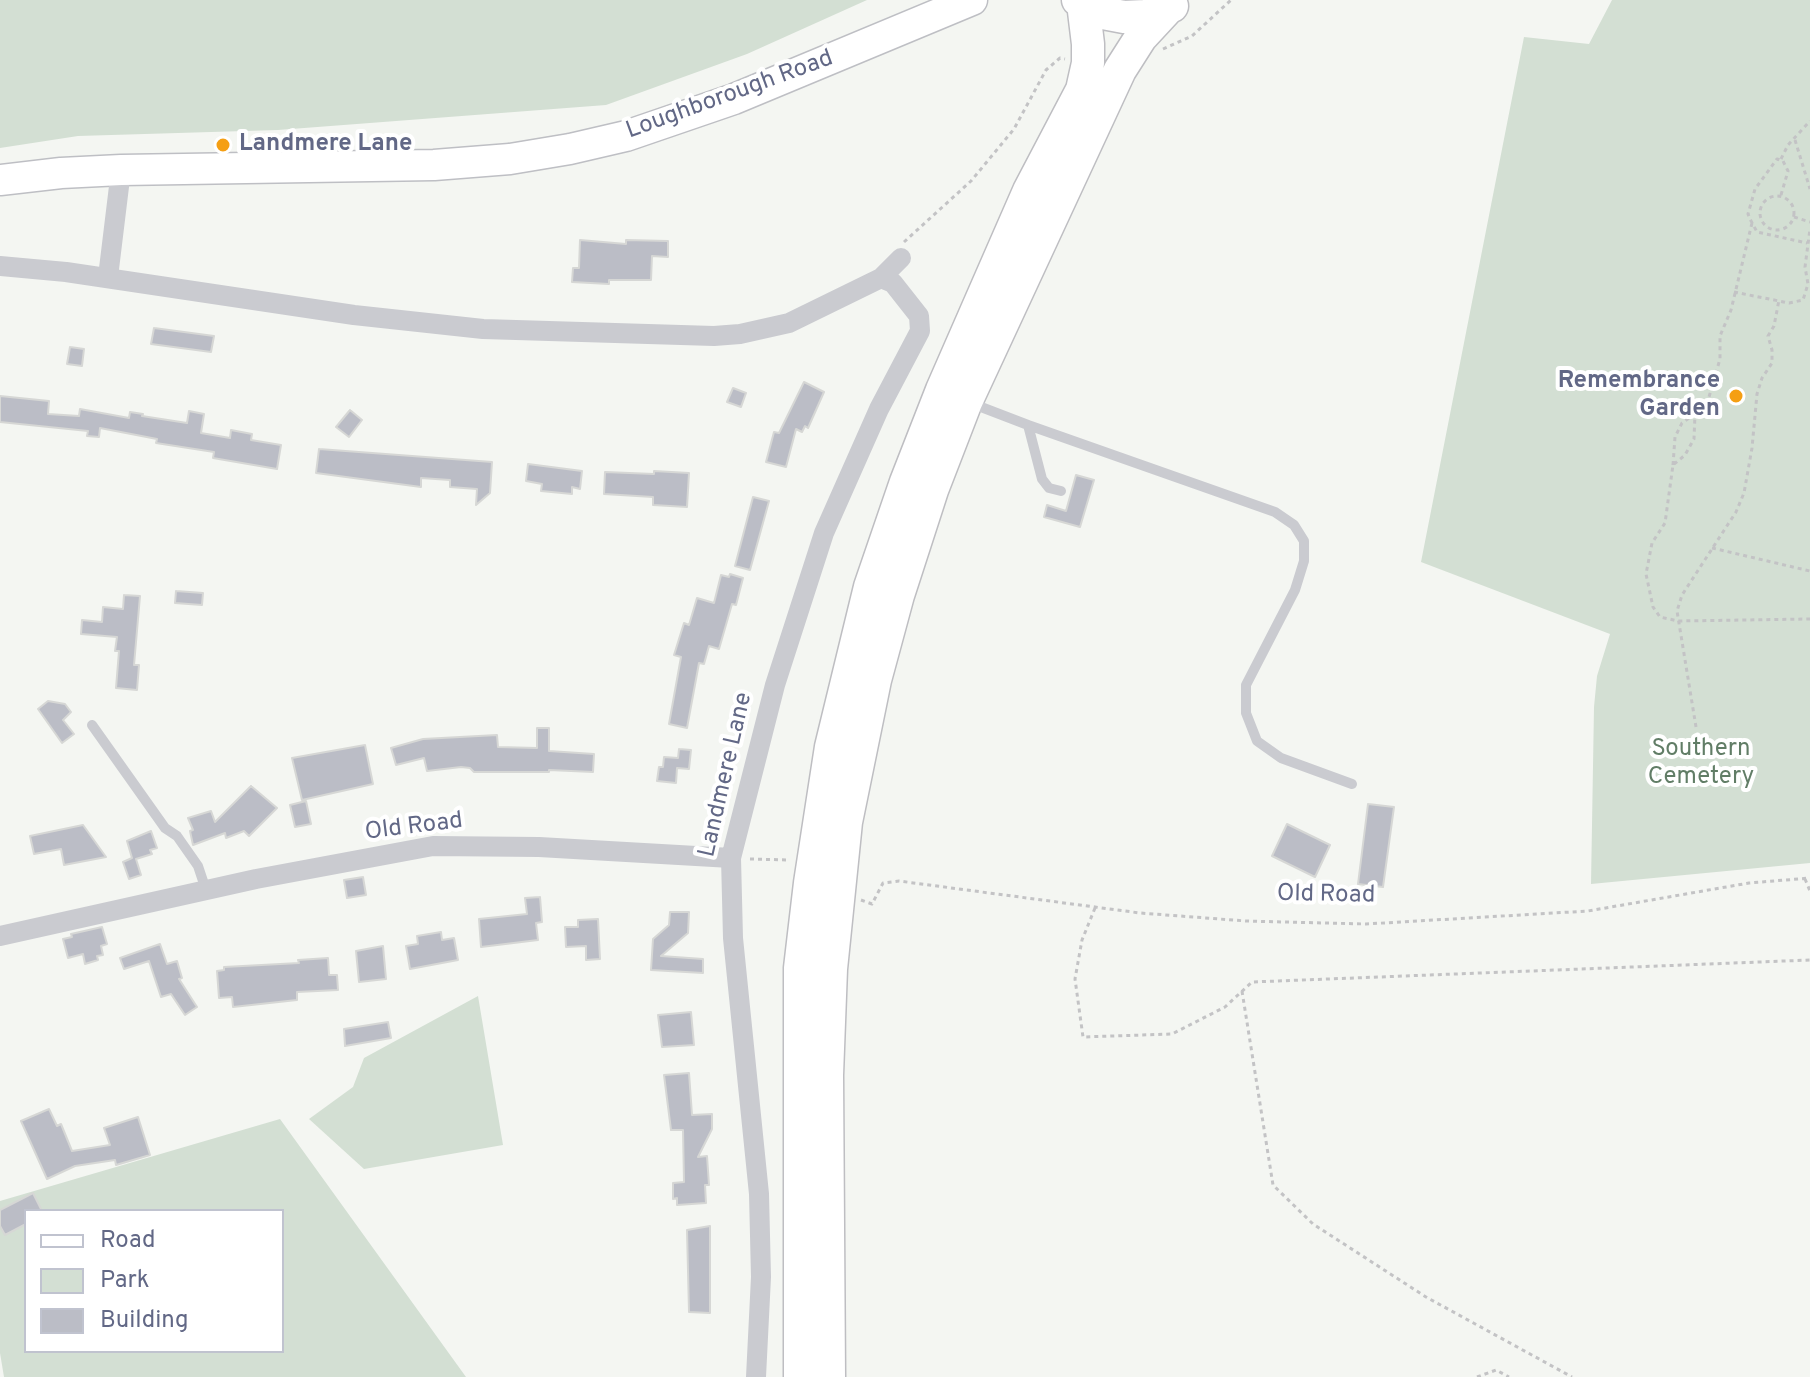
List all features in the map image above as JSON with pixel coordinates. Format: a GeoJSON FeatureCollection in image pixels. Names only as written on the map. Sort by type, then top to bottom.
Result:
{"type":"FeatureCollection","features":[{"type":"Feature","properties":{"kind":"highway"},"geometry":{"type":"LineString","coordinates":[[1080,2],[1103,13],[1124,17],[1146,16],[1174,5]]}},
{"type":"Feature","properties":{"kind":"highway"},"geometry":{"type":"LineString","coordinates":[[800,1377],[800,968],[831,747],[870,587],[906,482],[942,390],[1029,191],[1082,90],[1088,63],[1088,44],[1080,2]]}},
{"type":"Feature","properties":{"kind":"highway"},"geometry":{"type":"LineString","coordinates":[[829,1377],[827,1075],[831,969],[846,822],[861,737],[898,595],[932,490],[966,402],[1120,70],[1141,37],[1174,5]]}},
{"type":"Feature","properties":{"kind":"main road","name":"Loughborough Road"},"geometry":{"type":"LineString","coordinates":[[0,180],[121,170],[434,165],[510,159],[570,149],[626,136],[734,99],[972,0]]}},
{"type":"Feature","properties":{"kind":"street"},"geometry":{"type":"LineString","coordinates":[[108,277],[121,170]]}},
{"type":"Feature","properties":{"kind":"street"},"geometry":{"type":"LineString","coordinates":[[0,266],[108,277],[354,315],[483,329],[599,335],[730,335],[789,323],[881,278],[901,258]]}},
{"type":"Feature","properties":{"kind":"street","name":"Landmere Lane"},"geometry":{"type":"LineString","coordinates":[[756,1377],[761,1277],[759,1194],[733,938],[731,858],[770,700],[824,533],[879,409],[920,331],[919,316],[893,283],[881,278]]}},
{"type":"Feature","properties":{"kind":"street","name":"Old Road"},"geometry":{"type":"LineString","coordinates":[[0,936],[206,890],[433,846],[539,847],[731,858]]}},
{"type":"Feature","properties":{"kind":"lane"},"geometry":{"type":"LineString","coordinates":[[966,402],[1275,512],[1294,525],[1304,541],[1304,561],[1295,590],[1246,685],[1246,713],[1257,741],[1269,750],[1281,758],[1352,784]]}},
{"type":"Feature","properties":{"kind":"lane"},"geometry":{"type":"LineString","coordinates":[[1028,425],[1042,479],[1049,488],[1061,491]]}},
{"type":"Feature","properties":{"kind":"lane"},"geometry":{"type":"LineString","coordinates":[[92,725],[165,828],[177,836],[198,866],[206,890]]}},
{"type":"Feature","properties":{"kind":"path"},"geometry":{"type":"LineString","coordinates":[[1781,160],[1788,145],[1810,121]]}},
{"type":"Feature","properties":{"kind":"path"},"geometry":{"type":"LineString","coordinates":[[1795,140],[1810,189]]}},
{"type":"Feature","properties":{"kind":"path"},"geometry":{"type":"LineString","coordinates":[[1781,160],[1777,159],[1771,165],[1755,189],[1748,214],[1757,232],[1807,243]]}},
{"type":"Feature","properties":{"kind":"path"},"geometry":{"type":"LineString","coordinates":[[1781,160],[1788,171],[1781,195]]}},
{"type":"Feature","properties":{"kind":"path"},"geometry":{"type":"LineString","coordinates":[[1781,195],[1794,206],[1794,217],[1786,228],[1774,229],[1763,223],[1761,207],[1765,200],[1781,195]]}},
{"type":"Feature","properties":{"kind":"path"},"geometry":{"type":"LineString","coordinates":[[1794,217],[1810,222]]}},
{"type":"Feature","properties":{"kind":"path"},"geometry":{"type":"LineString","coordinates":[[1752,223],[1731,310],[1720,336],[1720,359],[1709,397],[1695,414],[1682,423],[1675,437],[1665,523],[1652,543],[1646,574],[1653,607],[1660,617],[1678,621],[1810,619]]}},
{"type":"Feature","properties":{"kind":"path"},"geometry":{"type":"LineString","coordinates":[[1772,236],[1774,229]]}},
{"type":"Feature","properties":{"kind":"path"},"geometry":{"type":"LineString","coordinates":[[1734,292],[1789,303],[1803,300],[1807,293],[1810,229]]}},
{"type":"Feature","properties":{"kind":"path"},"geometry":{"type":"LineString","coordinates":[[1696,727],[1677,611],[1682,595],[1736,512],[1744,493],[1757,394],[1762,378],[1772,363],[1768,336],[1774,326],[1779,300]]}},
{"type":"Feature","properties":{"kind":"path"},"geometry":{"type":"LineString","coordinates":[[1673,465],[1685,455],[1694,439],[1695,414]]}},
{"type":"Feature","properties":{"kind":"path"},"geometry":{"type":"LineString","coordinates":[[1712,548],[1810,571]]}},
{"type":"Feature","properties":{"kind":"path"},"geometry":{"type":"LineString","coordinates":[[731,858],[793,860]]}},
{"type":"Feature","properties":{"kind":"path"},"geometry":{"type":"LineString","coordinates":[[1807,879],[1810,891]]}},
{"type":"Feature","properties":{"kind":"path","name":"Old Road"},"geometry":{"type":"LineString","coordinates":[[855,899],[872,904],[883,883],[899,881],[1095,908],[1246,921],[1366,924],[1588,911],[1749,883],[1807,879]]}},
{"type":"Feature","properties":{"kind":"path"},"geometry":{"type":"LineString","coordinates":[[1095,908],[1082,940],[1075,979],[1083,1037],[1172,1034],[1225,1007],[1252,982],[1810,960]]}},
{"type":"Feature","properties":{"kind":"path"},"geometry":{"type":"LineString","coordinates":[[1242,991],[1273,1185],[1313,1224],[1376,1265],[1426,1297],[1572,1377]]}},
{"type":"Feature","properties":{"kind":"path"},"geometry":{"type":"LineString","coordinates":[[1477,1377],[1496,1370],[1509,1377]]}},
{"type":"Feature","properties":{"kind":"green space"},"geometry":{"type":"Polygon","coordinates":[[[0,0],[867,0],[747,54],[606,105],[278,130],[78,136],[0,148],[0,0]]]}},
{"type":"Feature","properties":{"kind":"green space","name":"Southern Cemetery"},"geometry":{"type":"Polygon","coordinates":[[[1612,0],[1810,0],[1810,863],[1591,884],[1594,707],[1597,676],[1610,634],[1421,562],[1524,37],[1589,44],[1612,0]]]}},
{"type":"Feature","properties":{"kind":"green space"},"geometry":{"type":"Polygon","coordinates":[[[478,996],[503,1145],[364,1169],[309,1119],[353,1087],[364,1058],[478,996]]]}},
{"type":"Feature","properties":{"kind":"green space"},"geometry":{"type":"Polygon","coordinates":[[[280,1119],[466,1377],[4,1377],[0,1353],[0,1201],[280,1119]]]}},
{"type":"Feature","properties":{"kind":"building"},"geometry":{"type":"Polygon","coordinates":[[[580,240],[626,244],[626,240],[668,241],[668,257],[652,256],[651,280],[609,280],[609,284],[572,282],[573,268],[579,268],[580,240]]]}},
{"type":"Feature","properties":{"kind":"building"},"geometry":{"type":"Polygon","coordinates":[[[154,328],[214,336],[211,352],[151,344],[154,328]]]}},
{"type":"Feature","properties":{"kind":"building"},"geometry":{"type":"Polygon","coordinates":[[[70,347],[84,349],[82,366],[67,364],[70,347]]]}},
{"type":"Feature","properties":{"kind":"building"},"geometry":{"type":"Polygon","coordinates":[[[804,382],[824,392],[808,428],[805,426],[802,432],[796,429],[786,467],[766,462],[774,432],[779,433],[804,382]]]}},
{"type":"Feature","properties":{"kind":"building"},"geometry":{"type":"Polygon","coordinates":[[[733,388],[746,393],[741,407],[727,402],[733,388]]]}},
{"type":"Feature","properties":{"kind":"building"},"geometry":{"type":"Polygon","coordinates":[[[0,396],[49,401],[48,414],[79,416],[80,409],[129,418],[130,412],[187,423],[189,411],[204,414],[201,433],[230,438],[231,430],[252,434],[251,440],[281,445],[277,469],[213,458],[214,452],[156,443],[157,439],[100,428],[99,437],[87,436],[88,431],[0,422],[0,396]]]}},
{"type":"Feature","properties":{"kind":"building"},"geometry":{"type":"Polygon","coordinates":[[[350,410],[362,420],[349,437],[336,427],[350,410]]]}},
{"type":"Feature","properties":{"kind":"building"},"geometry":{"type":"Polygon","coordinates":[[[319,449],[492,462],[490,493],[476,505],[477,489],[450,487],[450,480],[421,478],[421,487],[316,473],[319,449]]]}},
{"type":"Feature","properties":{"kind":"building"},"geometry":{"type":"Polygon","coordinates":[[[528,464],[582,471],[580,489],[572,487],[572,494],[541,491],[542,484],[526,481],[528,464]]]}},
{"type":"Feature","properties":{"kind":"building"},"geometry":{"type":"Polygon","coordinates":[[[654,471],[689,473],[687,507],[653,505],[653,497],[604,494],[605,472],[654,474],[654,471]]]}},
{"type":"Feature","properties":{"kind":"building"},"geometry":{"type":"Polygon","coordinates":[[[1076,475],[1094,480],[1080,527],[1044,517],[1047,505],[1066,511],[1076,475]]]}},
{"type":"Feature","properties":{"kind":"building"},"geometry":{"type":"Polygon","coordinates":[[[753,497],[769,501],[750,570],[735,566],[753,497]]]}},
{"type":"Feature","properties":{"kind":"building"},"geometry":{"type":"Polygon","coordinates":[[[730,574],[743,578],[736,605],[732,604],[719,649],[709,646],[704,664],[699,663],[687,728],[669,724],[681,657],[674,655],[684,623],[689,625],[697,598],[714,603],[721,575],[729,577],[730,574]]]}},
{"type":"Feature","properties":{"kind":"building"},"geometry":{"type":"Polygon","coordinates":[[[176,591],[203,593],[202,605],[175,603],[176,591]]]}},
{"type":"Feature","properties":{"kind":"building"},"geometry":{"type":"Polygon","coordinates":[[[124,595],[140,596],[134,665],[139,665],[137,690],[116,688],[117,637],[81,634],[82,620],[102,622],[103,607],[123,609],[124,595]]]}},
{"type":"Feature","properties":{"kind":"building"},"geometry":{"type":"Polygon","coordinates":[[[48,701],[65,704],[71,712],[63,720],[74,734],[62,743],[38,709],[48,701]]]}},
{"type":"Feature","properties":{"kind":"building"},"geometry":{"type":"Polygon","coordinates":[[[537,728],[549,728],[549,751],[594,754],[593,772],[474,772],[461,767],[427,771],[424,758],[396,765],[391,748],[423,739],[497,735],[498,747],[537,748],[537,728]]]}},
{"type":"Feature","properties":{"kind":"building"},"geometry":{"type":"Polygon","coordinates":[[[365,745],[373,784],[302,800],[292,758],[365,745]]]}},
{"type":"Feature","properties":{"kind":"building"},"geometry":{"type":"Polygon","coordinates":[[[679,749],[691,750],[689,769],[677,768],[676,783],[657,781],[664,757],[678,758],[679,749]]]}},
{"type":"Feature","properties":{"kind":"building"},"geometry":{"type":"Polygon","coordinates":[[[251,786],[277,808],[249,836],[244,831],[226,838],[225,833],[193,845],[190,831],[193,830],[188,818],[211,811],[215,822],[251,786]]]}},
{"type":"Feature","properties":{"kind":"building"},"geometry":{"type":"Polygon","coordinates":[[[306,801],[311,824],[295,827],[290,805],[306,801]]]}},
{"type":"Feature","properties":{"kind":"building"},"geometry":{"type":"Polygon","coordinates":[[[1368,804],[1394,807],[1383,887],[1358,884],[1368,804]]]}},
{"type":"Feature","properties":{"kind":"building"},"geometry":{"type":"Polygon","coordinates":[[[1287,824],[1330,845],[1315,877],[1272,856],[1287,824]]]}},
{"type":"Feature","properties":{"kind":"building"},"geometry":{"type":"Polygon","coordinates":[[[83,825],[106,857],[64,865],[61,849],[34,854],[30,836],[83,825]]]}},
{"type":"Feature","properties":{"kind":"building"},"geometry":{"type":"Polygon","coordinates":[[[151,831],[157,848],[150,850],[152,854],[136,859],[141,875],[129,879],[123,862],[132,858],[127,841],[151,831]]]}},
{"type":"Feature","properties":{"kind":"building"},"geometry":{"type":"Polygon","coordinates":[[[363,877],[366,895],[347,898],[344,880],[363,877]]]}},
{"type":"Feature","properties":{"kind":"building"},"geometry":{"type":"Polygon","coordinates":[[[540,897],[542,922],[536,923],[538,940],[481,947],[479,919],[527,914],[525,898],[540,897]]]}},
{"type":"Feature","properties":{"kind":"building"},"geometry":{"type":"Polygon","coordinates":[[[670,912],[689,912],[688,933],[661,956],[703,959],[703,973],[651,970],[653,939],[669,925],[670,912]]]}},
{"type":"Feature","properties":{"kind":"building"},"geometry":{"type":"Polygon","coordinates":[[[598,919],[600,959],[586,960],[586,946],[566,947],[565,927],[578,927],[578,920],[598,919]]]}},
{"type":"Feature","properties":{"kind":"building"},"geometry":{"type":"Polygon","coordinates":[[[102,927],[107,944],[101,946],[103,955],[97,956],[98,960],[85,964],[83,954],[68,958],[63,939],[72,937],[71,934],[102,927]]]}},
{"type":"Feature","properties":{"kind":"building"},"geometry":{"type":"Polygon","coordinates":[[[441,932],[442,940],[454,938],[458,960],[410,969],[406,946],[418,944],[417,936],[441,932]]]}},
{"type":"Feature","properties":{"kind":"building"},"geometry":{"type":"Polygon","coordinates":[[[160,944],[167,964],[177,961],[182,978],[179,979],[197,1007],[185,1015],[171,994],[161,997],[149,961],[124,969],[120,958],[160,944]]]}},
{"type":"Feature","properties":{"kind":"building"},"geometry":{"type":"Polygon","coordinates":[[[383,946],[386,979],[359,982],[356,951],[383,946]]]}},
{"type":"Feature","properties":{"kind":"building"},"geometry":{"type":"Polygon","coordinates":[[[328,958],[329,975],[337,975],[338,990],[297,992],[297,1000],[233,1007],[232,997],[219,998],[217,971],[224,970],[224,967],[299,963],[298,960],[328,958]]]}},
{"type":"Feature","properties":{"kind":"building"},"geometry":{"type":"Polygon","coordinates":[[[691,1012],[694,1045],[662,1047],[658,1015],[691,1012]]]}},
{"type":"Feature","properties":{"kind":"building"},"geometry":{"type":"Polygon","coordinates":[[[388,1022],[391,1038],[345,1046],[344,1029],[388,1022]]]}},
{"type":"Feature","properties":{"kind":"building"},"geometry":{"type":"Polygon","coordinates":[[[689,1073],[692,1115],[712,1114],[712,1129],[698,1157],[707,1156],[709,1185],[705,1185],[706,1203],[677,1205],[677,1198],[673,1199],[673,1183],[684,1182],[683,1130],[671,1130],[664,1075],[689,1073]]]}},
{"type":"Feature","properties":{"kind":"building"},"geometry":{"type":"Polygon","coordinates":[[[49,1109],[57,1126],[61,1124],[72,1151],[110,1145],[104,1128],[138,1117],[150,1155],[116,1165],[115,1160],[75,1166],[47,1179],[21,1121],[49,1109]]]}},
{"type":"Feature","properties":{"kind":"building"},"geometry":{"type":"Polygon","coordinates":[[[33,1193],[41,1209],[24,1209],[24,1225],[5,1235],[0,1226],[0,1210],[33,1193]]]}},
{"type":"Feature","properties":{"kind":"building"},"geometry":{"type":"Polygon","coordinates":[[[710,1226],[710,1313],[689,1312],[687,1230],[710,1226]]]}},
{"type":"Feature","properties":{"kind":"place","name":"Landmere Lane"},"geometry":{"type":"Point","coordinates":[223,145]}},
{"type":"Feature","properties":{"kind":"place","name":"Remembrance Garden"},"geometry":{"type":"Point","coordinates":[1736,396]}}]}
